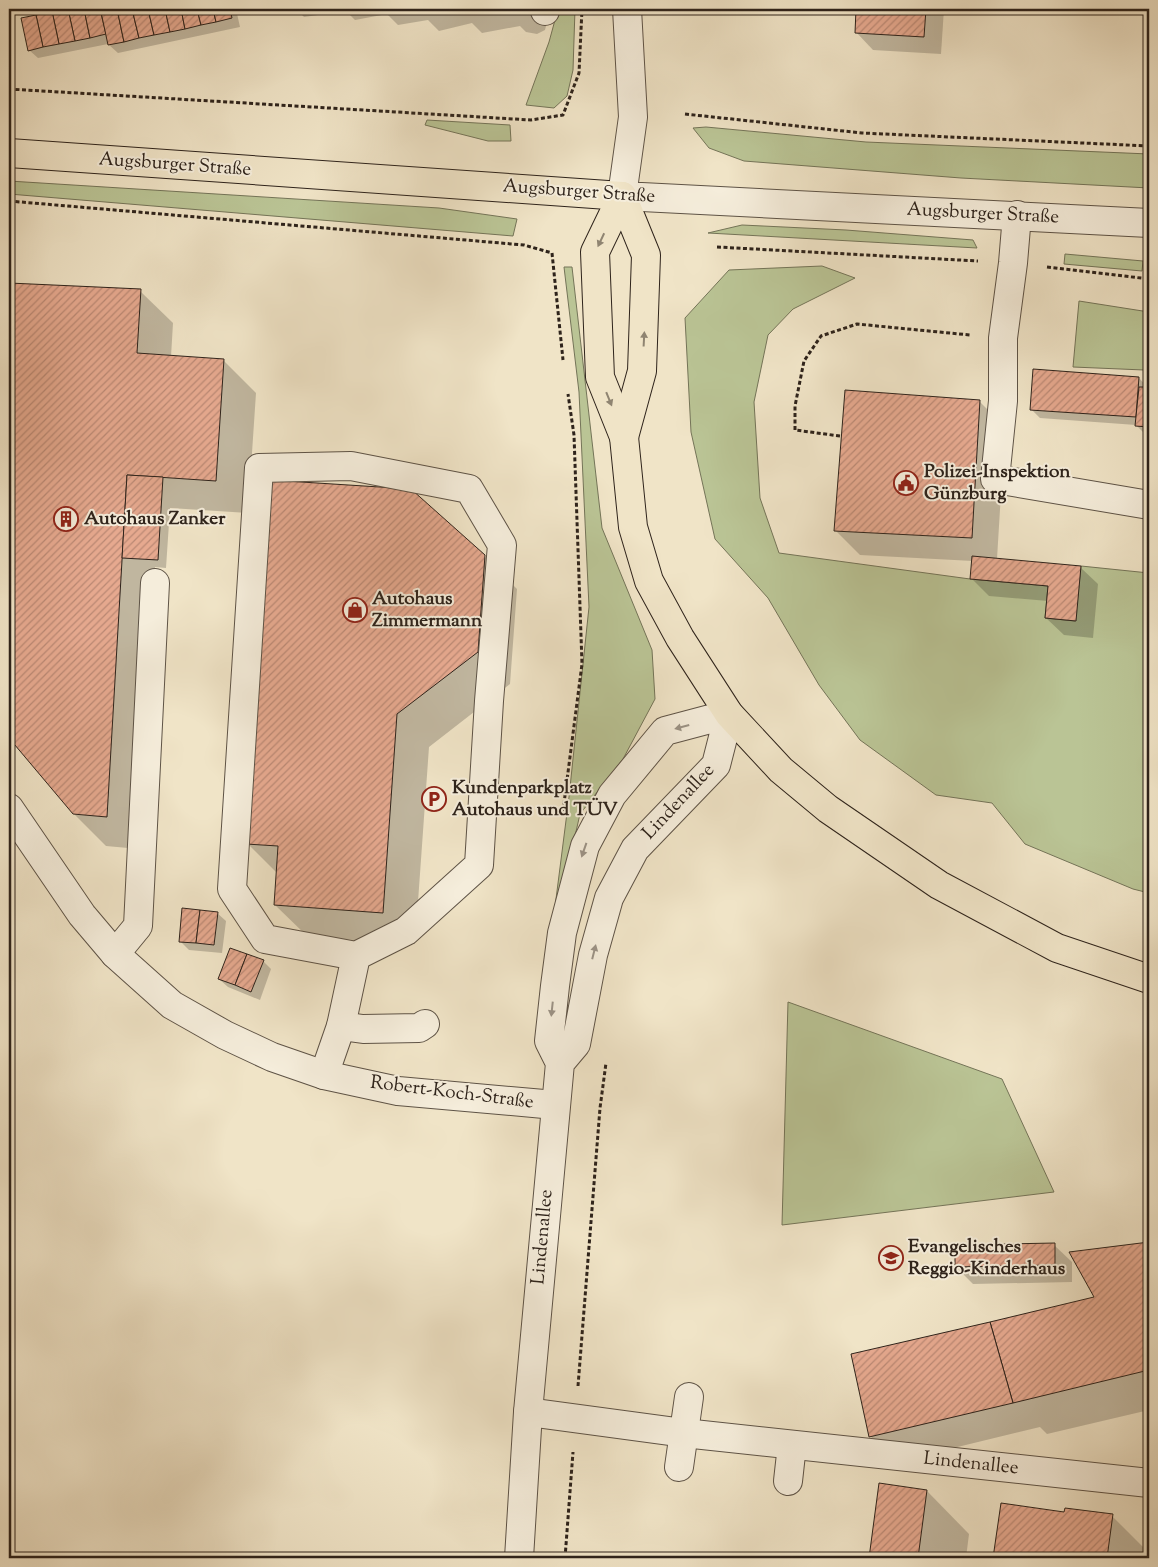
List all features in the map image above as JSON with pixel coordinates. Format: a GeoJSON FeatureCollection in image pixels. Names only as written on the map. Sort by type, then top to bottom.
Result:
{"type":"FeatureCollection","features":[{"type":"Feature","properties":{"kind":"main road","name":"Augsburger Straße"},"geometry":{"type":"LineString","coordinates":[[9,154],[622,196]]}},
{"type":"Feature","properties":{"kind":"main road"},"geometry":{"type":"LineString","coordinates":[[622,196],[596,252],[600,377],[624,437],[633,527],[649,581],[680,638],[729,714],[781,770],[828,809],[938,885],[1057,948],[1149,980]]}},
{"type":"Feature","properties":{"kind":"main road"},"geometry":{"type":"LineString","coordinates":[[622,196],[646,255],[642,372],[624,437]]}},
{"type":"Feature","properties":{"kind":"street"},"geometry":{"type":"LineString","coordinates":[[622,196],[633,117],[627,9]]}},
{"type":"Feature","properties":{"kind":"street","name":"Augsburger Straße"},"geometry":{"type":"LineString","coordinates":[[622,196],[1149,223]]}},
{"type":"Feature","properties":{"kind":"street"},"geometry":{"type":"LineString","coordinates":[[1017,215],[1003,338],[1003,401],[994,479],[1149,505]]}},
{"type":"Feature","properties":{"kind":"street"},"geometry":{"type":"LineString","coordinates":[[351,466],[469,489],[502,545],[489,701],[479,864],[406,931],[356,956],[265,939],[232,889],[259,468],[351,466]]}},
{"type":"Feature","properties":{"kind":"street"},"geometry":{"type":"LineString","coordinates":[[115,954],[138,926],[154,583]]}},
{"type":"Feature","properties":{"kind":"street"},"geometry":{"type":"LineString","coordinates":[[560,1063],[549,1041],[555,986],[562,933],[584,846],[612,795],[665,731],[729,714]]}},
{"type":"Feature","properties":{"kind":"street","name":"Lindenallee"},"geometry":{"type":"LineString","coordinates":[[519,1558],[528,1412],[560,1063],[576,1044],[593,954],[609,898],[635,849],[716,765],[729,714]]}},
{"type":"Feature","properties":{"kind":"street","name":"Robert-Koch-Straße"},"geometry":{"type":"LineString","coordinates":[[9,808],[82,914],[115,954],[172,1005],[225,1035],[264,1053],[324,1074],[398,1091],[555,1105]]}},
{"type":"Feature","properties":{"kind":"street"},"geometry":{"type":"LineString","coordinates":[[324,1074],[341,1026],[356,956]]}},
{"type":"Feature","properties":{"kind":"street"},"geometry":{"type":"LineString","coordinates":[[341,1026],[363,1029],[419,1028],[425,1024]]}},
{"type":"Feature","properties":{"kind":"street"},"geometry":{"type":"LineString","coordinates":[[679,1467],[689,1397]]}},
{"type":"Feature","properties":{"kind":"street","name":"Lindenallee"},"geometry":{"type":"LineString","coordinates":[[528,1412],[684,1433],[1149,1482]]}},
{"type":"Feature","properties":{"kind":"street"},"geometry":{"type":"LineString","coordinates":[[788,1481],[792,1445]]}},
{"type":"Feature","properties":{"kind":"path"},"geometry":{"type":"LineString","coordinates":[[9,89],[531,120],[547,118],[563,115],[579,72],[582,9]]}},
{"type":"Feature","properties":{"kind":"path"},"geometry":{"type":"LineString","coordinates":[[685,114],[862,133],[1149,146]]}},
{"type":"Feature","properties":{"kind":"path"},"geometry":{"type":"LineString","coordinates":[[9,201],[524,245],[552,253],[564,368]]}},
{"type":"Feature","properties":{"kind":"path"},"geometry":{"type":"LineString","coordinates":[[717,247],[1013,263],[1149,279]]}},
{"type":"Feature","properties":{"kind":"path"},"geometry":{"type":"LineString","coordinates":[[840,436],[795,430],[795,406],[804,361],[821,336],[857,324],[1003,338]]}},
{"type":"Feature","properties":{"kind":"path"},"geometry":{"type":"LineString","coordinates":[[562,819],[582,664],[574,435],[567,387]]}},
{"type":"Feature","properties":{"kind":"path"},"geometry":{"type":"LineString","coordinates":[[564,1558],[600,1108],[607,1058]]}},
{"type":"Feature","properties":{"kind":"green space"},"geometry":{"type":"Polygon","coordinates":[[[558,9],[575,9],[573,70],[567,96],[554,108],[526,105],[549,42],[558,9]]]}},
{"type":"Feature","properties":{"kind":"green space"},"geometry":{"type":"Polygon","coordinates":[[[427,120],[510,125],[511,141],[488,141],[425,125],[427,120]]]}},
{"type":"Feature","properties":{"kind":"green space"},"geometry":{"type":"Polygon","coordinates":[[[706,127],[866,142],[1149,154],[1149,188],[961,178],[744,161],[709,148],[693,128],[706,127]]]}},
{"type":"Feature","properties":{"kind":"green space"},"geometry":{"type":"Polygon","coordinates":[[[9,181],[439,208],[517,219],[513,236],[9,194],[9,181]]]}},
{"type":"Feature","properties":{"kind":"green space"},"geometry":{"type":"Polygon","coordinates":[[[742,225],[846,230],[973,240],[977,248],[708,233],[742,225]]]}},
{"type":"Feature","properties":{"kind":"green space"},"geometry":{"type":"Polygon","coordinates":[[[1065,254],[1143,261],[1142,271],[1064,264],[1065,254]]]}},
{"type":"Feature","properties":{"kind":"green space"},"geometry":{"type":"Polygon","coordinates":[[[822,266],[855,278],[793,309],[768,335],[754,402],[760,498],[779,553],[970,579],[1048,586],[1045,618],[1075,621],[1081,566],[1149,573],[1149,893],[1133,889],[1025,844],[992,803],[936,795],[860,740],[819,685],[768,598],[715,539],[691,432],[685,318],[729,270],[822,266]]]}},
{"type":"Feature","properties":{"kind":"green space"},"geometry":{"type":"Polygon","coordinates":[[[564,267],[572,267],[602,528],[652,650],[655,699],[623,759],[580,814],[550,946],[569,797],[589,607],[579,392],[564,267]]]}},
{"type":"Feature","properties":{"kind":"green space"},"geometry":{"type":"Polygon","coordinates":[[[1079,301],[1149,312],[1149,377],[1144,370],[1073,367],[1079,301]]]}},
{"type":"Feature","properties":{"kind":"green space"},"geometry":{"type":"Polygon","coordinates":[[[788,1002],[1002,1079],[1054,1192],[782,1225],[788,1002]]]}},
{"type":"Feature","properties":{"kind":"building"},"geometry":{"type":"Polygon","coordinates":[[[68,9],[84,9],[90,38],[75,41],[68,9]]]}},
{"type":"Feature","properties":{"kind":"building"},"geometry":{"type":"Polygon","coordinates":[[[68,9],[75,41],[59,44],[52,11],[68,9]]]}},
{"type":"Feature","properties":{"kind":"building"},"geometry":{"type":"Polygon","coordinates":[[[84,9],[100,9],[106,34],[90,38],[84,9]]]}},
{"type":"Feature","properties":{"kind":"building"},"geometry":{"type":"Polygon","coordinates":[[[117,9],[124,42],[108,45],[101,12],[117,9]]]}},
{"type":"Feature","properties":{"kind":"building"},"geometry":{"type":"Polygon","coordinates":[[[117,9],[132,9],[139,38],[124,42],[117,9]]]}},
{"type":"Feature","properties":{"kind":"building"},"geometry":{"type":"Polygon","coordinates":[[[132,9],[148,9],[154,35],[139,38],[132,9]]]}},
{"type":"Feature","properties":{"kind":"building"},"geometry":{"type":"Polygon","coordinates":[[[148,9],[165,9],[170,32],[154,35],[148,9]]]}},
{"type":"Feature","properties":{"kind":"building"},"geometry":{"type":"Polygon","coordinates":[[[165,9],[181,9],[185,29],[170,32],[165,9]]]}},
{"type":"Feature","properties":{"kind":"building"},"geometry":{"type":"Polygon","coordinates":[[[181,9],[197,9],[201,25],[185,29],[181,9]]]}},
{"type":"Feature","properties":{"kind":"building"},"geometry":{"type":"Polygon","coordinates":[[[197,9],[213,9],[216,22],[201,25],[197,9]]]}},
{"type":"Feature","properties":{"kind":"building"},"geometry":{"type":"Polygon","coordinates":[[[213,9],[230,9],[232,18],[216,22],[213,9]]]}},
{"type":"Feature","properties":{"kind":"building"},"geometry":{"type":"Polygon","coordinates":[[[856,9],[926,9],[924,37],[855,33],[856,9]]]}},
{"type":"Feature","properties":{"kind":"building"},"geometry":{"type":"Polygon","coordinates":[[[52,11],[59,44],[43,47],[36,15],[52,11]]]}},
{"type":"Feature","properties":{"kind":"building"},"geometry":{"type":"Polygon","coordinates":[[[36,15],[43,47],[28,51],[21,18],[36,15]]]}},
{"type":"Feature","properties":{"kind":"building","name":"Autohaus Zanker"},"geometry":{"type":"Polygon","coordinates":[[[9,283],[141,289],[137,353],[224,359],[216,481],[127,475],[107,817],[73,814],[9,738],[9,283]]]}},
{"type":"Feature","properties":{"kind":"building"},"geometry":{"type":"Polygon","coordinates":[[[1033,369],[1139,377],[1136,417],[1030,410],[1033,369]]]}},
{"type":"Feature","properties":{"kind":"building"},"geometry":{"type":"Polygon","coordinates":[[[1139,387],[1149,387],[1149,427],[1135,426],[1139,387]]]}},
{"type":"Feature","properties":{"kind":"building","name":"Polizei-Inspektion Günzburg"},"geometry":{"type":"Polygon","coordinates":[[[845,390],[980,400],[972,538],[834,531],[845,390]]]}},
{"type":"Feature","properties":{"kind":"building"},"geometry":{"type":"Polygon","coordinates":[[[127,475],[163,477],[158,560],[122,558],[127,475]]]}},
{"type":"Feature","properties":{"kind":"building"},"geometry":{"type":"Polygon","coordinates":[[[270,480],[411,489],[485,555],[478,652],[397,714],[383,913],[274,905],[278,846],[246,844],[270,480]]]}},
{"type":"Feature","properties":{"kind":"building"},"geometry":{"type":"Polygon","coordinates":[[[972,556],[1081,566],[1076,621],[1045,618],[1048,586],[970,579],[972,556]]]}},
{"type":"Feature","properties":{"kind":"building"},"geometry":{"type":"Polygon","coordinates":[[[182,908],[200,910],[196,943],[179,942],[182,908]]]}},
{"type":"Feature","properties":{"kind":"building"},"geometry":{"type":"Polygon","coordinates":[[[200,910],[218,912],[214,945],[196,943],[200,910]]]}},
{"type":"Feature","properties":{"kind":"building"},"geometry":{"type":"Polygon","coordinates":[[[230,948],[247,954],[235,985],[218,979],[230,948]]]}},
{"type":"Feature","properties":{"kind":"building"},"geometry":{"type":"Polygon","coordinates":[[[247,954],[264,960],[251,992],[235,985],[247,954]]]}},
{"type":"Feature","properties":{"kind":"building"},"geometry":{"type":"Polygon","coordinates":[[[1149,1242],[1149,1370],[1013,1403],[990,1322],[1094,1297],[1069,1252],[1149,1242]]]}},
{"type":"Feature","properties":{"kind":"building"},"geometry":{"type":"Polygon","coordinates":[[[1055,1243],[1055,1265],[955,1267],[955,1245],[1055,1243]]]}},
{"type":"Feature","properties":{"kind":"building"},"geometry":{"type":"Polygon","coordinates":[[[990,1322],[1013,1403],[869,1437],[851,1354],[990,1322]]]}},
{"type":"Feature","properties":{"kind":"building"},"geometry":{"type":"Polygon","coordinates":[[[879,1483],[927,1490],[918,1558],[869,1558],[879,1483]]]}},
{"type":"Feature","properties":{"kind":"building"},"geometry":{"type":"Polygon","coordinates":[[[1001,1503],[1064,1512],[1065,1508],[1113,1514],[1107,1558],[993,1558],[1001,1503]]]}},
{"type":"Feature","properties":{"kind":"place","name":"Polizei-Inspektion Günzburg"},"geometry":{"type":"Point","coordinates":[906,483]}},
{"type":"Feature","properties":{"kind":"place","name":"Autohaus Zanker"},"geometry":{"type":"Point","coordinates":[66,519]}},
{"type":"Feature","properties":{"kind":"place","name":"Autohaus Zimmermann"},"geometry":{"type":"Point","coordinates":[355,610]}},
{"type":"Feature","properties":{"kind":"place","name":"Kundenparkplatz Autohaus und TÜV"},"geometry":{"type":"Point","coordinates":[434,799]}},
{"type":"Feature","properties":{"kind":"place","name":"Evangelisches Reggio-Kinderhaus"},"geometry":{"type":"Point","coordinates":[891,1258]}}]}
